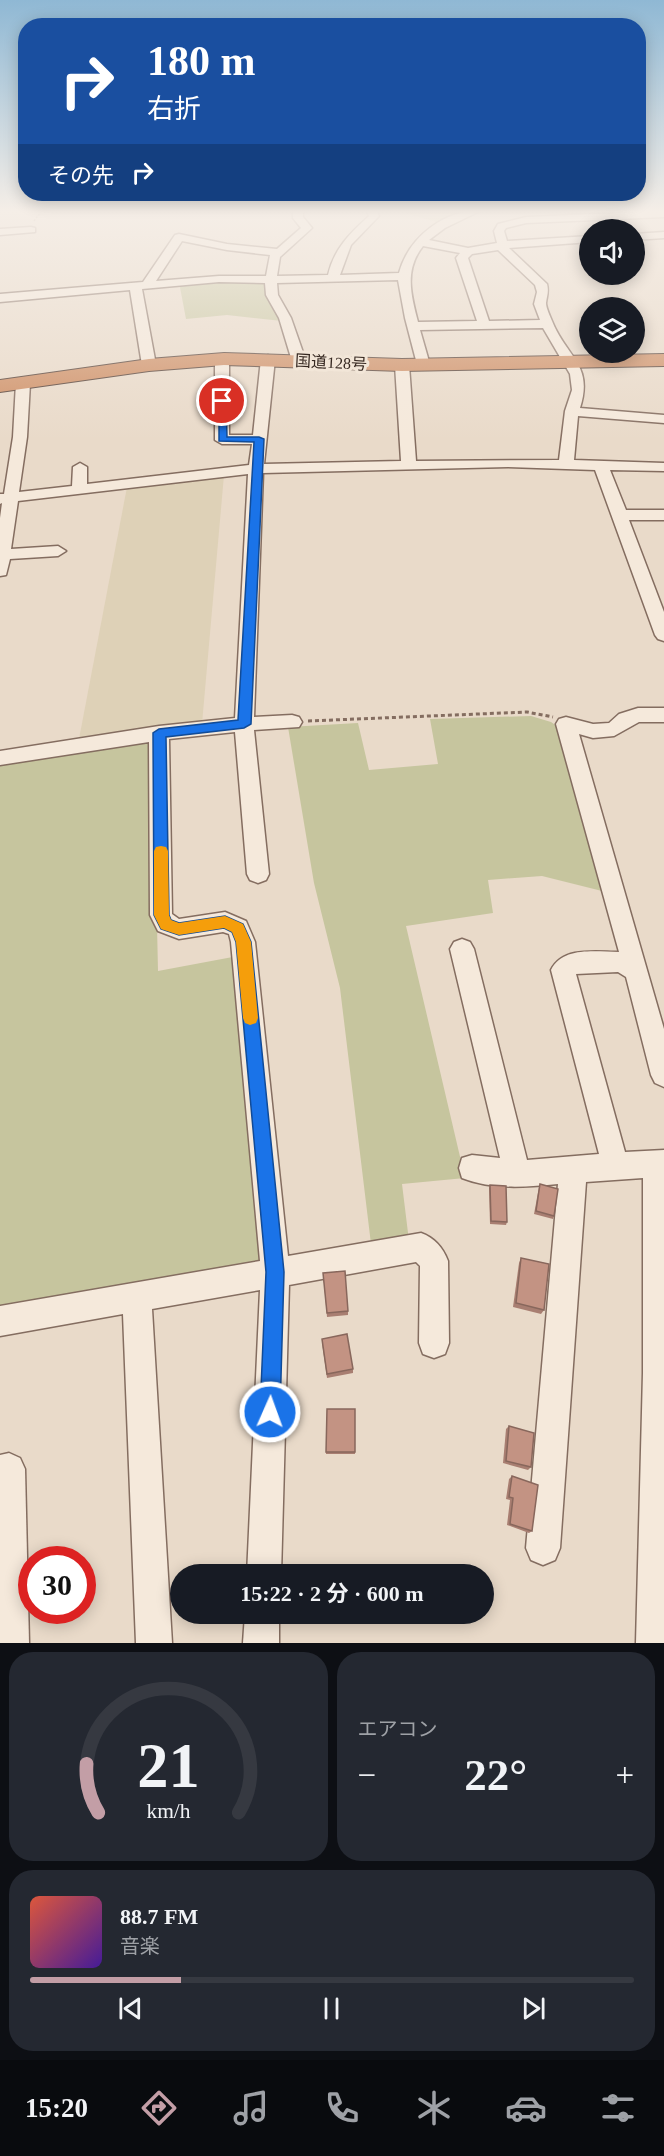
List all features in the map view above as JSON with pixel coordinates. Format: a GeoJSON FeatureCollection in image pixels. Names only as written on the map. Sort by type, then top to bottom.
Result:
{"type":"FeatureCollection","features":[{"type":"Feature","properties":{"kind":"highway","name":"国道128号"},"geometry":{"type":"LineString","coordinates":[[0,386],[149,365],[222,360],[268,359],[423,365],[664,360]]}},
{"type":"Feature","properties":{"kind":"street"},"geometry":{"type":"LineString","coordinates":[[0,298],[114,287]]}},
{"type":"Feature","properties":{"kind":"street"},"geometry":{"type":"LineString","coordinates":[[141,287],[149,365]]}},
{"type":"Feature","properties":{"kind":"street"},"geometry":{"type":"LineString","coordinates":[[272,287],[273,295],[285,318],[299,361]]}},
{"type":"Feature","properties":{"kind":"street"},"geometry":{"type":"LineString","coordinates":[[405,287],[423,365]]}},
{"type":"Feature","properties":{"kind":"street"},"geometry":{"type":"LineString","coordinates":[[471,287],[484,325]]}},
{"type":"Feature","properties":{"kind":"street"},"geometry":{"type":"LineString","coordinates":[[542,287],[543,292],[540,304],[547,324],[577,374],[579,390],[572,411],[566,464]]}},
{"type":"Feature","properties":{"kind":"street"},"geometry":{"type":"LineString","coordinates":[[414,326],[547,324]]}},
{"type":"Feature","properties":{"kind":"street"},"geometry":{"type":"LineString","coordinates":[[258,874],[244,724],[256,469],[268,359]]}},
{"type":"Feature","properties":{"kind":"street"},"geometry":{"type":"LineString","coordinates":[[222,360],[222,440],[259,439]]}},
{"type":"Feature","properties":{"kind":"street"},"geometry":{"type":"LineString","coordinates":[[402,365],[409,467]]}},
{"type":"Feature","properties":{"kind":"street"},"geometry":{"type":"LineString","coordinates":[[23,383],[20,437],[6,498],[2,563],[58,551]]}},
{"type":"Feature","properties":{"kind":"street"},"geometry":{"type":"LineString","coordinates":[[572,411],[664,419]]}},
{"type":"Feature","properties":{"kind":"street"},"geometry":{"type":"LineString","coordinates":[[6,498],[256,469],[566,464],[664,467]]}},
{"type":"Feature","properties":{"kind":"street"},"geometry":{"type":"LineString","coordinates":[[602,465],[664,633]]}},
{"type":"Feature","properties":{"kind":"street"},"geometry":{"type":"LineString","coordinates":[[79,490],[80,467]]}},
{"type":"Feature","properties":{"kind":"street"},"geometry":{"type":"LineString","coordinates":[[620,515],[664,515]]}},
{"type":"Feature","properties":{"kind":"street"},"geometry":{"type":"LineString","coordinates":[[646,587],[664,587]]}},
{"type":"Feature","properties":{"kind":"street"},"geometry":{"type":"LineString","coordinates":[[566,724],[593,731],[614,729],[626,719],[638,715],[664,716]]}},
{"type":"Feature","properties":{"kind":"street"},"geometry":{"type":"LineString","coordinates":[[0,758],[159,733],[244,724],[292,722]]}},
{"type":"Feature","properties":{"kind":"street"},"geometry":{"type":"LineString","coordinates":[[566,724],[664,1075]]}},
{"type":"Feature","properties":{"kind":"street"},"geometry":{"type":"LineString","coordinates":[[159,733],[161,915],[166,924],[179,929],[225,922],[238,928],[243,942],[275,1272],[264,1564]]}},
{"type":"Feature","properties":{"kind":"street"},"geometry":{"type":"LineString","coordinates":[[462,949],[517,1174]]}},
{"type":"Feature","properties":{"kind":"street"},"geometry":{"type":"LineString","coordinates":[[616,1167],[562,970],[572,963],[621,962],[636,971]]}},
{"type":"Feature","properties":{"kind":"street"},"geometry":{"type":"LineString","coordinates":[[472,1168],[517,1174],[660,1164],[654,1643]]}},
{"type":"Feature","properties":{"kind":"street"},"geometry":{"type":"LineString","coordinates":[[543,1548],[573,1170]]}},
{"type":"Feature","properties":{"kind":"street"},"geometry":{"type":"LineString","coordinates":[[0,1321],[421,1247],[434,1261],[434,1343]]}},
{"type":"Feature","properties":{"kind":"street"},"geometry":{"type":"LineString","coordinates":[[137,1298],[154,1643]]}},
{"type":"Feature","properties":{"kind":"street"},"geometry":{"type":"LineString","coordinates":[[0,1471],[9,1469],[5,1606],[11,1643]]}},
{"type":"Feature","properties":{"kind":"street"},"geometry":{"type":"LineString","coordinates":[[261,1643],[262,1624]]}},
{"type":"Feature","properties":{"kind":"path"},"geometry":{"type":"LineString","coordinates":[[292,722],[527,712],[550,715],[566,724]]}},
{"type":"Feature","properties":{"kind":"shaded area"},"geometry":{"type":"Polygon","coordinates":[[[224,475],[202,724],[79,739],[127,487],[224,475]]]}},
{"type":"Feature","properties":{"kind":"green space"},"geometry":{"type":"Polygon","coordinates":[[[180,287],[269,287],[282,321],[227,315],[186,319],[180,287]]]}},
{"type":"Feature","properties":{"kind":"green space"},"geometry":{"type":"Polygon","coordinates":[[[531,716],[551,722],[561,729],[606,892],[542,876],[488,880],[493,913],[406,926],[465,1178],[402,1184],[409,1241],[371,1244],[340,988],[314,883],[288,727],[358,723],[369,770],[438,764],[430,719],[531,716]]]}},
{"type":"Feature","properties":{"kind":"green space"},"geometry":{"type":"Polygon","coordinates":[[[153,741],[158,971],[238,956],[263,1260],[260,1265],[0,1312],[0,761],[153,741]]]}},
{"type":"Feature","properties":{"kind":"building"},"geometry":{"type":"Polygon","coordinates":[[[540,1184],[558,1189],[554,1216],[536,1211],[540,1184]]]}},
{"type":"Feature","properties":{"kind":"building"},"geometry":{"type":"Polygon","coordinates":[[[490,1185],[506,1186],[507,1222],[491,1221],[490,1185]]]}},
{"type":"Feature","properties":{"kind":"building"},"geometry":{"type":"Polygon","coordinates":[[[521,1258],[549,1264],[544,1310],[516,1303],[521,1258]]]}},
{"type":"Feature","properties":{"kind":"building"},"geometry":{"type":"Polygon","coordinates":[[[345,1271],[348,1311],[327,1313],[323,1273],[345,1271]]]}},
{"type":"Feature","properties":{"kind":"building"},"geometry":{"type":"Polygon","coordinates":[[[347,1334],[353,1369],[327,1374],[322,1339],[347,1334]]]}},
{"type":"Feature","properties":{"kind":"building"},"geometry":{"type":"Polygon","coordinates":[[[327,1409],[355,1409],[355,1452],[326,1452],[327,1409]]]}},
{"type":"Feature","properties":{"kind":"building"},"geometry":{"type":"Polygon","coordinates":[[[509,1426],[534,1433],[531,1467],[506,1461],[509,1426]]]}},
{"type":"Feature","properties":{"kind":"building"},"geometry":{"type":"Polygon","coordinates":[[[512,1476],[538,1485],[532,1531],[510,1524],[513,1498],[509,1497],[512,1476]]]}},
{"type":"Feature","properties":{"kind":"slow traffic"},"geometry":{"type":"LineString","coordinates":[[161,851],[161,915],[166,924],[179,929],[225,922],[238,928],[243,942],[250,1018]]}},
{"type":"Feature","properties":{"kind":"route"},"geometry":{"type":"LineString","coordinates":[[222,401],[222,440],[259,439],[244,724],[159,733],[161,915],[166,924],[179,929],[225,922],[238,928],[243,942],[275,1272],[270,1412]]}}]}
